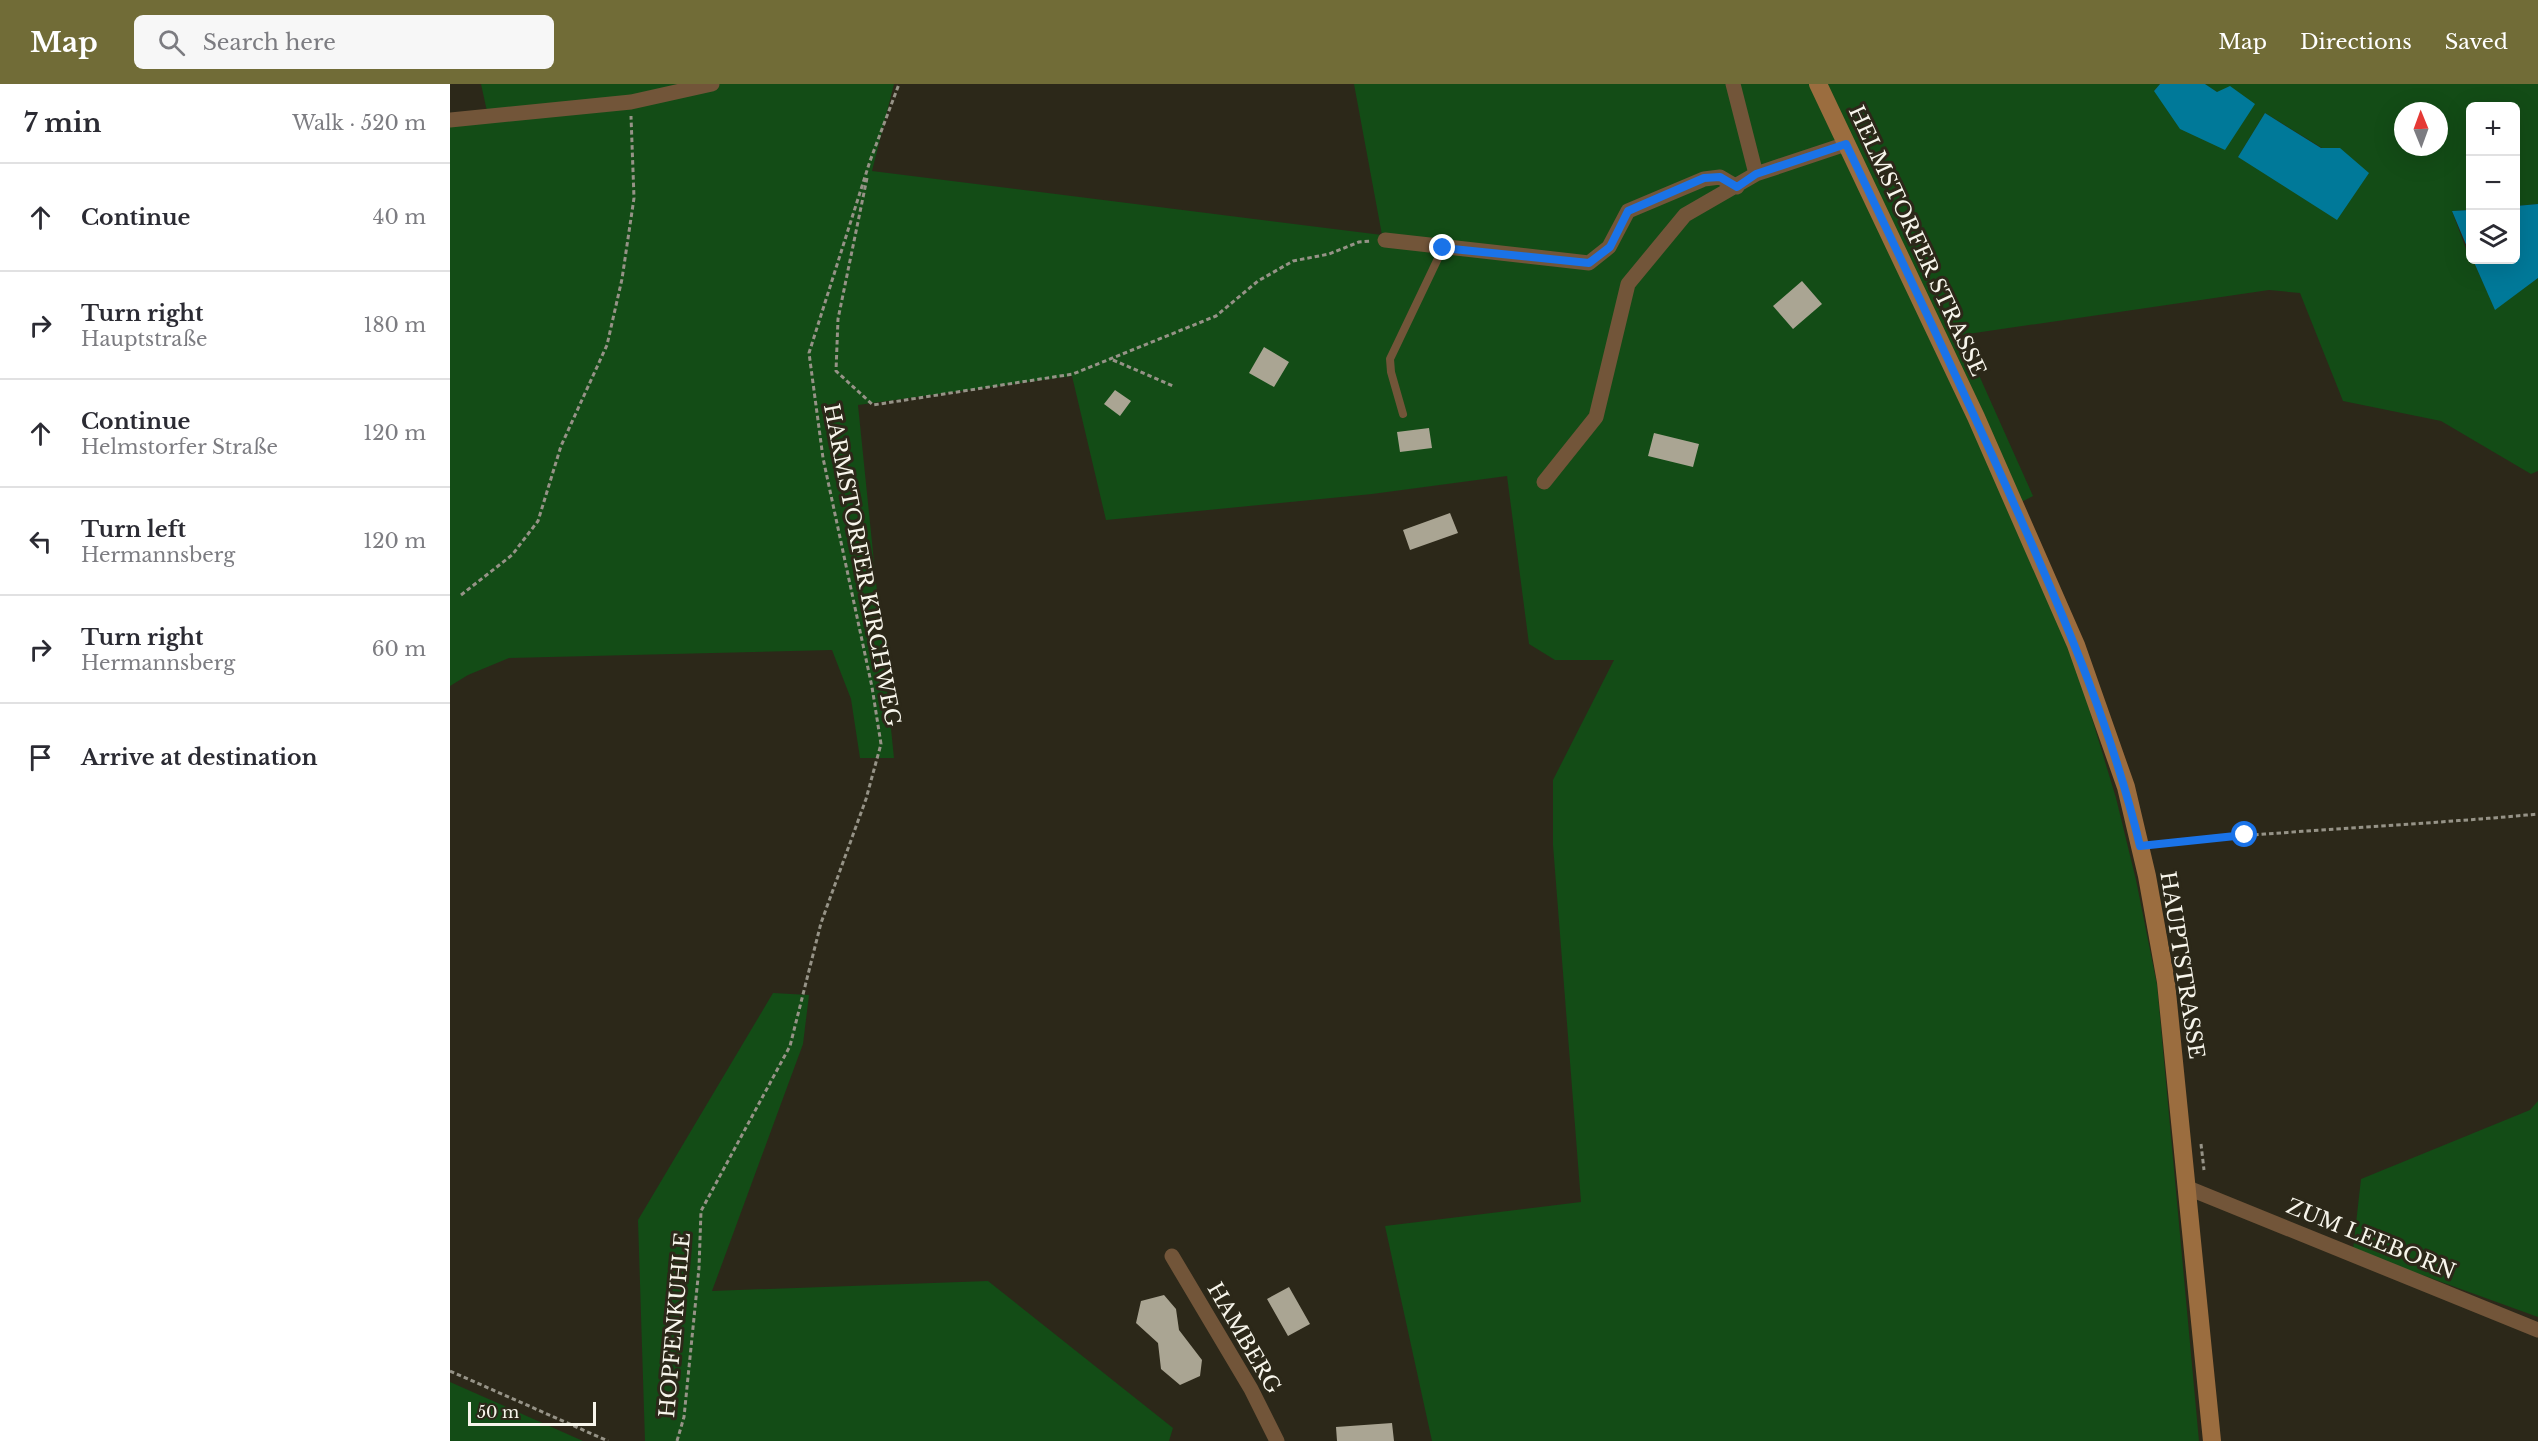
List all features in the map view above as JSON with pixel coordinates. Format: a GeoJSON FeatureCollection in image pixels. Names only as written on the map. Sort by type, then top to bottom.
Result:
{"type":"FeatureCollection","features":[{"type":"Feature","properties":{"kind":"main road","name":"HELMSTORFER STRASSE"},"geometry":{"type":"LineString","coordinates":[[1818,84],[1976,417]]}},
{"type":"Feature","properties":{"kind":"main road","name":"HAUPTSTRASSE"},"geometry":{"type":"LineString","coordinates":[[1976,417],[2076,645],[2126,787],[2149,841],[2166,982],[2197,1191],[2212,1441]]}},
{"type":"Feature","properties":{"kind":"street"},"geometry":{"type":"LineString","coordinates":[[450,120],[631,102],[712,84]]}},
{"type":"Feature","properties":{"kind":"street"},"geometry":{"type":"LineString","coordinates":[[1733,84],[1756,174]]}},
{"type":"Feature","properties":{"kind":"street"},"geometry":{"type":"LineString","coordinates":[[1544,482],[1596,417],[1628,285],[1685,215],[1756,174],[1846,144]]}},
{"type":"Feature","properties":{"kind":"street"},"geometry":{"type":"LineString","coordinates":[[1385,240],[1589,263],[1610,247],[1628,211],[1704,178],[1720,177],[1737,187]]}},
{"type":"Feature","properties":{"kind":"street","name":"ZUM LEEBORN"},"geometry":{"type":"LineString","coordinates":[[2197,1191],[2538,1330]]}},
{"type":"Feature","properties":{"kind":"street","name":"HAMBERG"},"geometry":{"type":"LineString","coordinates":[[1172,1256],[1251,1389],[1277,1441]]}},
{"type":"Feature","properties":{"kind":"lane"},"geometry":{"type":"LineString","coordinates":[[1402,414],[1390,359],[1443,248]]}},
{"type":"Feature","properties":{"kind":"path","name":"HARMSTORFER KIRCHWEG"},"geometry":{"type":"LineString","coordinates":[[701,1211],[790,1046],[821,923],[866,799],[881,744],[872,687],[823,458],[808,352],[870,161],[899,84]]}},
{"type":"Feature","properties":{"kind":"path"},"geometry":{"type":"LineString","coordinates":[[461,595],[512,555],[538,521],[561,446],[607,345],[622,279],[634,198],[631,102]]}},
{"type":"Feature","properties":{"kind":"path"},"geometry":{"type":"LineString","coordinates":[[870,161],[838,319],[836,371],[873,405],[1073,374],[1216,316],[1258,281],[1293,261],[1329,254],[1359,242],[1385,240]]}},
{"type":"Feature","properties":{"kind":"path"},"geometry":{"type":"LineString","coordinates":[[1111,359],[1173,386]]}},
{"type":"Feature","properties":{"kind":"path"},"geometry":{"type":"LineString","coordinates":[[2157,856],[2149,841],[2425,825],[2538,814]]}},
{"type":"Feature","properties":{"kind":"path"},"geometry":{"type":"LineString","coordinates":[[2197,1191],[2200,1137]]}},
{"type":"Feature","properties":{"kind":"path","name":"HOPFENKUHLE"},"geometry":{"type":"LineString","coordinates":[[677,1441],[684,1417],[699,1268],[701,1211]]}},
{"type":"Feature","properties":{"kind":"path"},"geometry":{"type":"LineString","coordinates":[[450,1371],[608,1441]]}},
{"type":"Feature","properties":{"kind":"green space"},"geometry":{"type":"Polygon","coordinates":[[[481,84],[894,84],[872,171],[1382,235],[1354,84],[2160,84],[2154,91],[2217,92],[2205,84],[2538,84],[2538,204],[2520,206],[2520,102],[2466,102],[2466,210],[2452,211],[2466,249],[2466,264],[2475,264],[2495,309],[2538,278],[2538,471],[2531,474],[2441,421],[2343,401],[2300,293],[2269,290],[1961,335],[2033,496],[2008,509],[2071,649],[2116,798],[2136,880],[2157,985],[2199,1441],[1432,1441],[1385,1226],[1581,1202],[1553,845],[1553,780],[1614,660],[1555,660],[1529,644],[1507,476],[1372,494],[1106,520],[1072,376],[858,405],[894,758],[860,758],[851,699],[832,650],[509,658],[468,675],[450,686],[450,120],[488,116],[481,84]],[[2265,113],[2238,157],[2322,148],[2265,113]]]}},
{"type":"Feature","properties":{"kind":"green space"},"geometry":{"type":"Polygon","coordinates":[[[773,993],[809,995],[803,1044],[712,1291],[988,1281],[1173,1428],[1169,1441],[645,1441],[638,1220],[773,993]]]}},
{"type":"Feature","properties":{"kind":"green space"},"geometry":{"type":"Polygon","coordinates":[[[2538,1101],[2538,1317],[2353,1250],[2361,1179],[2530,1110],[2538,1101]]]}},
{"type":"Feature","properties":{"kind":"green space"},"geometry":{"type":"Polygon","coordinates":[[[450,1382],[583,1441],[450,1441],[450,1382]]]}},
{"type":"Feature","properties":{"kind":"water"},"geometry":{"type":"Polygon","coordinates":[[[2160,84],[2205,84],[2217,92],[2230,86],[2255,104],[2225,150],[2180,129],[2154,91],[2160,84]]]}},
{"type":"Feature","properties":{"kind":"water"},"geometry":{"type":"Polygon","coordinates":[[[2265,113],[2321,148],[2340,148],[2369,173],[2337,220],[2238,157],[2265,113]]]}},
{"type":"Feature","properties":{"kind":"water"},"geometry":{"type":"Polygon","coordinates":[[[2538,204],[2538,278],[2495,310],[2475,264],[2520,264],[2520,206],[2538,204]]]}},
{"type":"Feature","properties":{"kind":"water"},"geometry":{"type":"Polygon","coordinates":[[[2466,210],[2466,244],[2452,211],[2466,210]]]}},
{"type":"Feature","properties":{"kind":"building"},"geometry":{"type":"Polygon","coordinates":[[[1802,281],[1822,304],[1793,329],[1773,306],[1802,281]]]}},
{"type":"Feature","properties":{"kind":"building"},"geometry":{"type":"Polygon","coordinates":[[[1264,347],[1289,362],[1274,387],[1249,373],[1264,347]]]}},
{"type":"Feature","properties":{"kind":"building"},"geometry":{"type":"Polygon","coordinates":[[[1115,390],[1131,401],[1120,416],[1104,404],[1115,390]]]}},
{"type":"Feature","properties":{"kind":"building"},"geometry":{"type":"Polygon","coordinates":[[[1429,428],[1432,448],[1400,452],[1397,432],[1429,428]]]}},
{"type":"Feature","properties":{"kind":"building"},"geometry":{"type":"Polygon","coordinates":[[[1654,433],[1699,444],[1693,467],[1648,456],[1654,433]]]}},
{"type":"Feature","properties":{"kind":"building"},"geometry":{"type":"Polygon","coordinates":[[[1450,513],[1458,533],[1410,550],[1403,530],[1450,513]]]}},
{"type":"Feature","properties":{"kind":"building"},"geometry":{"type":"Polygon","coordinates":[[[1289,1287],[1310,1324],[1288,1336],[1267,1299],[1289,1287]]]}},
{"type":"Feature","properties":{"kind":"building"},"geometry":{"type":"Polygon","coordinates":[[[1164,1295],[1176,1309],[1179,1330],[1202,1360],[1200,1376],[1180,1385],[1161,1369],[1158,1343],[1136,1323],[1141,1301],[1164,1295]]]}},
{"type":"Feature","properties":{"kind":"building"},"geometry":{"type":"Polygon","coordinates":[[[1392,1423],[1394,1441],[1337,1441],[1336,1427],[1392,1423]]]}},
{"type":"Feature","properties":{"kind":"route"},"geometry":{"type":"LineString","coordinates":[[1443,248],[1589,263],[1610,247],[1628,211],[1704,178],[1720,177],[1737,187],[1756,174],[1846,144],[1976,417],[2076,645],[2103,716],[2126,787],[2140,846],[2245,835]]}}]}
